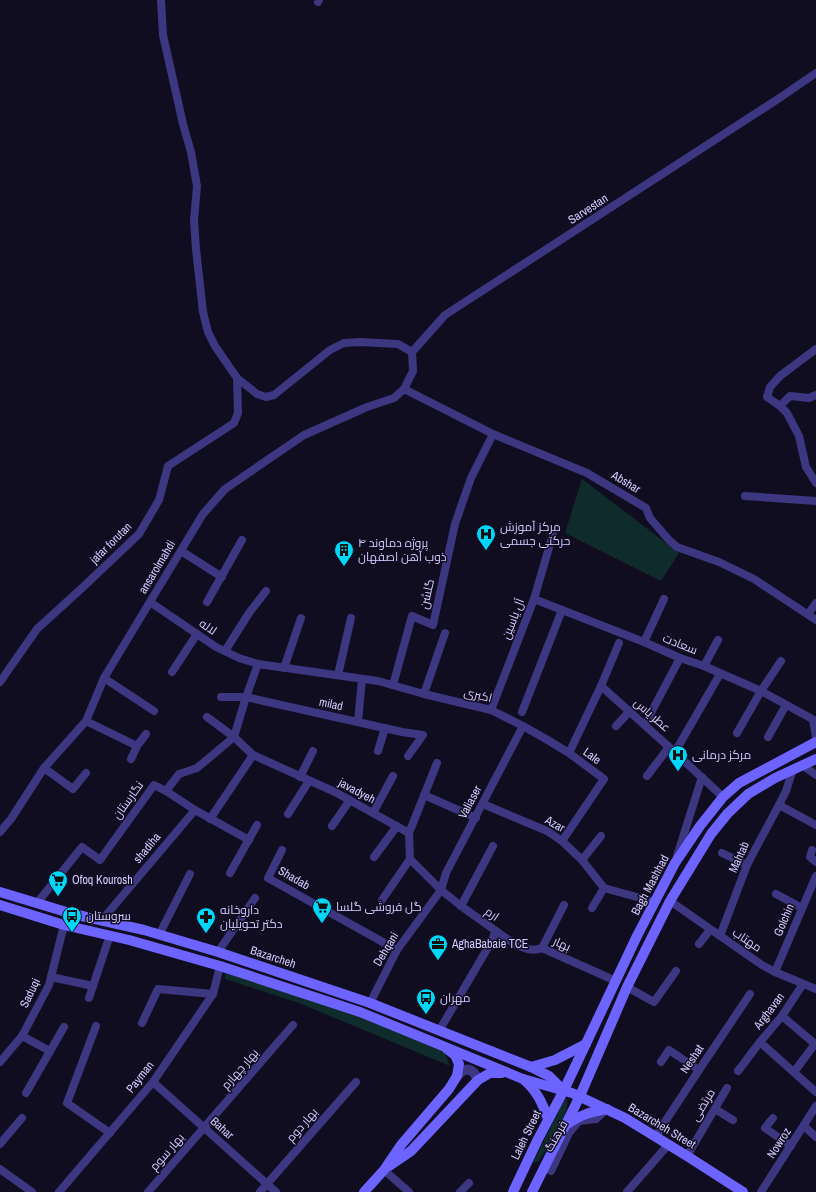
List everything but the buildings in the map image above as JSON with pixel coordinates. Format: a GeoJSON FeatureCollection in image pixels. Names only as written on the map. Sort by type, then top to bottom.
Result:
{"type":"FeatureCollection","features":[{"type":"Feature","properties":{"kind":"main road","name":"Bagh Mashhad"},"geometry":{"type":"LineString","coordinates":[[564,1090],[675,863],[700,826],[723,797],[739,783],[816,742]]}},
{"type":"Feature","properties":{"kind":"main road"},"geometry":{"type":"LineString","coordinates":[[532,1192],[546,1172],[627,987],[670,902],[711,834],[728,813],[748,794],[775,778],[816,759]]}},
{"type":"Feature","properties":{"kind":"main road"},"geometry":{"type":"LineString","coordinates":[[700,826],[711,834]]}},
{"type":"Feature","properties":{"kind":"main road","name":"Bazarcheh"},"geometry":{"type":"LineString","coordinates":[[0,892],[73,914],[144,930],[218,952],[370,1003],[531,1067]]}},
{"type":"Feature","properties":{"kind":"main road","name":"Bazarcheh"},"geometry":{"type":"LineString","coordinates":[[0,905],[64,925],[110,935],[220,966],[360,1012],[523,1079]]}},
{"type":"Feature","properties":{"kind":"main road"},"geometry":{"type":"LineString","coordinates":[[140,943],[147,938],[147,934],[144,930]]}},
{"type":"Feature","properties":{"kind":"main road"},"geometry":{"type":"LineString","coordinates":[[161,936],[159,937],[158,943],[161,949]]}},
{"type":"Feature","properties":{"kind":"main road"},"geometry":{"type":"LineString","coordinates":[[531,1067],[555,1060],[586,1044]]}},
{"type":"Feature","properties":{"kind":"main road"},"geometry":{"type":"LineString","coordinates":[[364,1192],[384,1170],[401,1145],[449,1089],[457,1076],[459,1064],[455,1055],[444,1047]]}},
{"type":"Feature","properties":{"kind":"main road"},"geometry":{"type":"LineString","coordinates":[[531,1067],[549,1076],[564,1090]]}},
{"type":"Feature","properties":{"kind":"main road"},"geometry":{"type":"LineString","coordinates":[[384,1170],[411,1151],[478,1080],[490,1073],[508,1073]]}},
{"type":"Feature","properties":{"kind":"main road"},"geometry":{"type":"LineString","coordinates":[[523,1079],[564,1090]]}},
{"type":"Feature","properties":{"kind":"main road"},"geometry":{"type":"LineString","coordinates":[[523,1079],[531,1086],[539,1097],[548,1118]]}},
{"type":"Feature","properties":{"kind":"main road","name":"Bazarcheh Street"},"geometry":{"type":"LineString","coordinates":[[564,1090],[580,1096],[625,1118],[744,1192]]}},
{"type":"Feature","properties":{"kind":"main road","name":"Laleh Street"},"geometry":{"type":"LineString","coordinates":[[513,1192],[548,1118],[564,1090]]}},
{"type":"Feature","properties":{"kind":"main road"},"geometry":{"type":"LineString","coordinates":[[565,1126],[576,1118],[587,1113],[607,1109]]}},
{"type":"Feature","properties":{"kind":"main road"},"geometry":{"type":"LineString","coordinates":[[525,1166],[546,1172]]}},
{"type":"Feature","properties":{"kind":"street"},"geometry":{"type":"LineString","coordinates":[[161,0],[163,35],[197,186],[194,220],[203,312],[208,332],[215,346],[237,378],[257,394],[266,397],[274,395],[330,350],[344,343],[360,342],[398,344],[412,352],[413,371],[404,389]]}},
{"type":"Feature","properties":{"kind":"street","name":"Sarvestan"},"geometry":{"type":"LineString","coordinates":[[412,352],[445,315],[515,271],[816,73]]}},
{"type":"Feature","properties":{"kind":"street"},"geometry":{"type":"LineString","coordinates":[[816,349],[780,376],[770,387],[768,397],[787,413],[799,436],[806,466],[816,483]]}},
{"type":"Feature","properties":{"kind":"street","name":"jafar forutan"},"geometry":{"type":"LineString","coordinates":[[1,679],[37,630],[139,534],[159,500],[168,466],[234,423],[238,413],[237,378]]}},
{"type":"Feature","properties":{"kind":"street","name":"Abshar"},"geometry":{"type":"LineString","coordinates":[[404,389],[493,434],[587,473],[646,508],[650,518],[677,547],[719,562],[754,579],[816,620]]}},
{"type":"Feature","properties":{"kind":"street","name":"ansarolmahdi"},"geometry":{"type":"LineString","coordinates":[[0,832],[11,819],[44,768],[86,721],[104,678],[203,514],[225,489],[304,435],[367,407],[394,398],[404,389]]}},
{"type":"Feature","properties":{"kind":"street"},"geometry":{"type":"LineString","coordinates":[[780,406],[790,396],[809,398],[816,395]]}},
{"type":"Feature","properties":{"kind":"street","name":"گلشن"},"geometry":{"type":"LineString","coordinates":[[393,685],[412,616],[433,625],[455,524],[471,478],[493,434]]}},
{"type":"Feature","properties":{"kind":"street"},"geometry":{"type":"LineString","coordinates":[[745,496],[816,501]]}},
{"type":"Feature","properties":{"kind":"street","name":"آل یاسین"},"geometry":{"type":"LineString","coordinates":[[491,710],[534,599],[553,534]]}},
{"type":"Feature","properties":{"kind":"street"},"geometry":{"type":"LineString","coordinates":[[207,602],[242,540]]}},
{"type":"Feature","properties":{"kind":"street"},"geometry":{"type":"LineString","coordinates":[[181,551],[222,577]]}},
{"type":"Feature","properties":{"kind":"street"},"geometry":{"type":"LineString","coordinates":[[225,651],[249,613],[266,591]]}},
{"type":"Feature","properties":{"kind":"street","name":"سعادت"},"geometry":{"type":"LineString","coordinates":[[534,599],[644,642],[680,658],[704,666],[761,691],[815,719],[816,737]]}},
{"type":"Feature","properties":{"kind":"street"},"geometry":{"type":"LineString","coordinates":[[644,642],[664,599]]}},
{"type":"Feature","properties":{"kind":"street","name":"لاله"},"geometry":{"type":"LineString","coordinates":[[150,602],[216,647],[239,658],[258,664]]}},
{"type":"Feature","properties":{"kind":"street"},"geometry":{"type":"LineString","coordinates":[[808,614],[816,603]]}},
{"type":"Feature","properties":{"kind":"street"},"geometry":{"type":"LineString","coordinates":[[522,712],[562,610]]}},
{"type":"Feature","properties":{"kind":"street"},"geometry":{"type":"LineString","coordinates":[[284,668],[301,618]]}},
{"type":"Feature","properties":{"kind":"street"},"geometry":{"type":"LineString","coordinates":[[338,675],[351,618]]}},
{"type":"Feature","properties":{"kind":"street"},"geometry":{"type":"LineString","coordinates":[[249,840],[195,810],[166,791],[179,774],[197,768],[234,737],[258,664],[378,681],[424,694],[445,633]]}},
{"type":"Feature","properties":{"kind":"street"},"geometry":{"type":"LineString","coordinates":[[172,672],[197,634]]}},
{"type":"Feature","properties":{"kind":"street"},"geometry":{"type":"LineString","coordinates":[[704,666],[718,640]]}},
{"type":"Feature","properties":{"kind":"street"},"geometry":{"type":"LineString","coordinates":[[569,753],[601,686],[619,643]]}},
{"type":"Feature","properties":{"kind":"street"},"geometry":{"type":"LineString","coordinates":[[645,724],[680,658]]}},
{"type":"Feature","properties":{"kind":"street"},"geometry":{"type":"LineString","coordinates":[[737,733],[761,691],[781,661]]}},
{"type":"Feature","properties":{"kind":"street"},"geometry":{"type":"LineString","coordinates":[[647,776],[672,749],[720,674]]}},
{"type":"Feature","properties":{"kind":"street"},"geometry":{"type":"LineString","coordinates":[[104,678],[154,710]]}},
{"type":"Feature","properties":{"kind":"street"},"geometry":{"type":"LineString","coordinates":[[358,722],[362,679]]}},
{"type":"Feature","properties":{"kind":"street","name":"عطر یاس"},"geometry":{"type":"LineString","coordinates":[[601,686],[645,724],[723,797]]}},
{"type":"Feature","properties":{"kind":"street","name":"اکبری"},"geometry":{"type":"LineString","coordinates":[[424,694],[491,710],[523,726]]}},
{"type":"Feature","properties":{"kind":"street","name":"milad"},"geometry":{"type":"LineString","coordinates":[[221,696],[246,697],[423,735],[408,756]]}},
{"type":"Feature","properties":{"kind":"street"},"geometry":{"type":"LineString","coordinates":[[768,737],[786,705]]}},
{"type":"Feature","properties":{"kind":"street"},"geometry":{"type":"LineString","coordinates":[[616,726],[630,711]]}},
{"type":"Feature","properties":{"kind":"street","name":"javadyeh"},"geometry":{"type":"LineString","coordinates":[[207,717],[234,737],[253,755],[335,792],[409,833]]}},
{"type":"Feature","properties":{"kind":"street"},"geometry":{"type":"LineString","coordinates":[[86,721],[137,746]]}},
{"type":"Feature","properties":{"kind":"street","name":"Lale"},"geometry":{"type":"LineString","coordinates":[[523,726],[569,753],[604,779],[562,841]]}},
{"type":"Feature","properties":{"kind":"street","name":"Valiaser"},"geometry":{"type":"LineString","coordinates":[[441,890],[446,873],[523,726]]}},
{"type":"Feature","properties":{"kind":"street"},"geometry":{"type":"LineString","coordinates":[[378,751],[385,728]]}},
{"type":"Feature","properties":{"kind":"street"},"geometry":{"type":"LineString","coordinates":[[131,759],[137,746],[146,734]]}},
{"type":"Feature","properties":{"kind":"street"},"geometry":{"type":"LineString","coordinates":[[300,777],[314,751]]}},
{"type":"Feature","properties":{"kind":"street"},"geometry":{"type":"LineString","coordinates":[[210,818],[253,755]]}},
{"type":"Feature","properties":{"kind":"street"},"geometry":{"type":"LineString","coordinates":[[382,900],[410,859],[409,833],[437,763]]}},
{"type":"Feature","properties":{"kind":"street"},"geometry":{"type":"LineString","coordinates":[[797,767],[816,775]]}},
{"type":"Feature","properties":{"kind":"street","name":"Mahtab"},"geometry":{"type":"LineString","coordinates":[[720,936],[747,865],[779,805],[797,767]]}},
{"type":"Feature","properties":{"kind":"street"},"geometry":{"type":"LineString","coordinates":[[44,768],[73,789],[86,773]]}},
{"type":"Feature","properties":{"kind":"street"},"geometry":{"type":"LineString","coordinates":[[373,813],[393,776]]}},
{"type":"Feature","properties":{"kind":"street"},"geometry":{"type":"LineString","coordinates":[[675,863],[702,777]]}},
{"type":"Feature","properties":{"kind":"street"},"geometry":{"type":"LineString","coordinates":[[775,778],[786,791]]}},
{"type":"Feature","properties":{"kind":"street"},"geometry":{"type":"LineString","coordinates":[[288,814],[310,781]]}},
{"type":"Feature","properties":{"kind":"street","name":"نگارستان"},"geometry":{"type":"LineString","coordinates":[[37,903],[82,847],[100,860],[154,785],[166,791]]}},
{"type":"Feature","properties":{"kind":"street"},"geometry":{"type":"LineString","coordinates":[[424,796],[476,818]]}},
{"type":"Feature","properties":{"kind":"street"},"geometry":{"type":"LineString","coordinates":[[332,826],[350,800]]}},
{"type":"Feature","properties":{"kind":"street","name":"Azar"},"geometry":{"type":"LineString","coordinates":[[483,804],[547,831],[562,841],[582,860],[604,888]]}},
{"type":"Feature","properties":{"kind":"street"},"geometry":{"type":"LineString","coordinates":[[779,805],[816,825]]}},
{"type":"Feature","properties":{"kind":"street","name":"shadiha"},"geometry":{"type":"LineString","coordinates":[[102,920],[195,810]]}},
{"type":"Feature","properties":{"kind":"street"},"geometry":{"type":"LineString","coordinates":[[230,873],[257,825]]}},
{"type":"Feature","properties":{"kind":"street"},"geometry":{"type":"LineString","coordinates":[[374,857],[397,826]]}},
{"type":"Feature","properties":{"kind":"street"},"geometry":{"type":"LineString","coordinates":[[582,860],[601,836]]}},
{"type":"Feature","properties":{"kind":"street"},"geometry":{"type":"LineString","coordinates":[[461,906],[493,846]]}},
{"type":"Feature","properties":{"kind":"street","name":"Shadab"},"geometry":{"type":"LineString","coordinates":[[282,850],[268,878],[397,950]]}},
{"type":"Feature","properties":{"kind":"street"},"geometry":{"type":"LineString","coordinates":[[812,850],[810,857],[816,862]]}},
{"type":"Feature","properties":{"kind":"street"},"geometry":{"type":"LineString","coordinates":[[722,853],[747,865]]}},
{"type":"Feature","properties":{"kind":"street"},"geometry":{"type":"LineString","coordinates":[[410,859],[441,890]]}},
{"type":"Feature","properties":{"kind":"street"},"geometry":{"type":"LineString","coordinates":[[161,936],[190,874]]}},
{"type":"Feature","properties":{"kind":"street","name":"Golchin"},"geometry":{"type":"LineString","coordinates":[[775,972],[816,876]]}},
{"type":"Feature","properties":{"kind":"street"},"geometry":{"type":"LineString","coordinates":[[592,908],[604,888],[655,902]]}},
{"type":"Feature","properties":{"kind":"street","name":"ارم"},"geometry":{"type":"LineString","coordinates":[[439,1031],[490,944],[496,931],[441,890]]}},
{"type":"Feature","properties":{"kind":"street","name":"Dehqani"},"geometry":{"type":"LineString","coordinates":[[370,1003],[397,950],[441,890]]}},
{"type":"Feature","properties":{"kind":"street"},"geometry":{"type":"LineString","coordinates":[[776,894],[802,908]]}},
{"type":"Feature","properties":{"kind":"street"},"geometry":{"type":"LineString","coordinates":[[218,952],[255,898]]}},
{"type":"Feature","properties":{"kind":"street","name":"مهتاب"},"geometry":{"type":"LineString","coordinates":[[670,902],[775,972],[816,989]]}},
{"type":"Feature","properties":{"kind":"street","name":"بهار"},"geometry":{"type":"LineString","coordinates":[[564,905],[542,948],[616,981]]}},
{"type":"Feature","properties":{"kind":"street","name":"Saduqi"},"geometry":{"type":"LineString","coordinates":[[0,1062],[22,1036],[49,985],[64,925]]}},
{"type":"Feature","properties":{"kind":"street"},"geometry":{"type":"LineString","coordinates":[[699,944],[710,930]]}},
{"type":"Feature","properties":{"kind":"street"},"geometry":{"type":"LineString","coordinates":[[496,931],[518,945],[531,950],[537,951],[542,948]]}},
{"type":"Feature","properties":{"kind":"street"},"geometry":{"type":"LineString","coordinates":[[89,998],[110,935]]}},
{"type":"Feature","properties":{"kind":"street","name":"Payman"},"geometry":{"type":"LineString","coordinates":[[59,1192],[153,1082],[213,994],[220,966]]}},
{"type":"Feature","properties":{"kind":"street"},"geometry":{"type":"LineString","coordinates":[[627,987],[654,1002],[676,971]]}},
{"type":"Feature","properties":{"kind":"street"},"geometry":{"type":"LineString","coordinates":[[51,977],[93,986]]}},
{"type":"Feature","properties":{"kind":"street","name":"Arghavan"},"geometry":{"type":"LineString","coordinates":[[738,1071],[782,1016],[803,984]]}},
{"type":"Feature","properties":{"kind":"street"},"geometry":{"type":"LineString","coordinates":[[142,1023],[158,988],[213,994]]}},
{"type":"Feature","properties":{"kind":"street","name":"Neshat"},"geometry":{"type":"LineString","coordinates":[[655,1137],[750,994]]}},
{"type":"Feature","properties":{"kind":"street"},"geometry":{"type":"LineString","coordinates":[[782,1016],[815,1044],[794,1072]]}},
{"type":"Feature","properties":{"kind":"street","name":"بهار چهارم"},"geometry":{"type":"LineString","coordinates":[[204,1128],[293,1025]]}},
{"type":"Feature","properties":{"kind":"street"},"geometry":{"type":"LineString","coordinates":[[96,1026],[67,1103],[110,1133]]}},
{"type":"Feature","properties":{"kind":"street"},"geometry":{"type":"LineString","coordinates":[[26,1093],[64,1027]]}},
{"type":"Feature","properties":{"kind":"street"},"geometry":{"type":"LineString","coordinates":[[22,1036],[50,1051]]}},
{"type":"Feature","properties":{"kind":"street"},"geometry":{"type":"LineString","coordinates":[[760,1042],[816,1092]]}},
{"type":"Feature","properties":{"kind":"street"},"geometry":{"type":"LineString","coordinates":[[661,1062],[668,1050],[699,1070]]}},
{"type":"Feature","properties":{"kind":"street"},"geometry":{"type":"LineString","coordinates":[[457,1076],[462,1071],[469,1070],[475,1074],[478,1080]]}},
{"type":"Feature","properties":{"kind":"street","name":"Bahar"},"geometry":{"type":"LineString","coordinates":[[153,1082],[276,1192]]}},
{"type":"Feature","properties":{"kind":"street","name":"بهار دوم"},"geometry":{"type":"LineString","coordinates":[[260,1192],[356,1082]]}},
{"type":"Feature","properties":{"kind":"street","name":"مرتضی"},"geometry":{"type":"LineString","coordinates":[[687,1156],[727,1088]]}},
{"type":"Feature","properties":{"kind":"street","name":"Nowroz"},"geometry":{"type":"LineString","coordinates":[[762,1192],[816,1106]]}},
{"type":"Feature","properties":{"kind":"street","name":"فرهنگ"},"geometry":{"type":"LineString","coordinates":[[546,1172],[569,1133],[579,1121],[596,1119],[607,1109]]}},
{"type":"Feature","properties":{"kind":"street"},"geometry":{"type":"LineString","coordinates":[[715,1109],[733,1120]]}},
{"type":"Feature","properties":{"kind":"street"},"geometry":{"type":"LineString","coordinates":[[0,1144],[22,1118]]}},
{"type":"Feature","properties":{"kind":"street"},"geometry":{"type":"LineString","coordinates":[[773,1118],[765,1128],[791,1146]]}},
{"type":"Feature","properties":{"kind":"street"},"geometry":{"type":"LineString","coordinates":[[804,1126],[816,1137]]}},
{"type":"Feature","properties":{"kind":"street","name":"بهار سوم"},"geometry":{"type":"LineString","coordinates":[[148,1192],[204,1128]]}},
{"type":"Feature","properties":{"kind":"street"},"geometry":{"type":"LineString","coordinates":[[627,1192],[668,1145]]}},
{"type":"Feature","properties":{"kind":"street"},"geometry":{"type":"LineString","coordinates":[[0,1169],[32,1192]]}},
{"type":"Feature","properties":{"kind":"street"},"geometry":{"type":"LineString","coordinates":[[384,1170],[409,1192]]}},
{"type":"Feature","properties":{"kind":"street"},"geometry":{"type":"LineString","coordinates":[[460,1192],[468,1183]]}},
{"type":"Feature","properties":{"kind":"green space"},"geometry":{"type":"Polygon","coordinates":[[[582,479],[679,553],[661,581],[565,533],[582,479]]]}},
{"type":"Feature","properties":{"kind":"green space"},"geometry":{"type":"Polygon","coordinates":[[[225,969],[332,1003],[444,1051],[450,1066],[299,1003],[225,979],[225,969]]]}},
{"type":"Feature","properties":{"kind":"green space"},"geometry":{"type":"Polygon","coordinates":[[[567,1098],[565,1112],[558,1130],[539,1161],[533,1163],[562,1104],[567,1098]]]}},
{"type":"Feature","properties":{"kind":"place","name":"مرکز آموزش حرکتی جسمی"},"geometry":{"type":"Point","coordinates":[486,551]}},
{"type":"Feature","properties":{"kind":"place","name":"پروژه دماوند ۴ ذوب آهن اصفهان"},"geometry":{"type":"Point","coordinates":[344,567]}},
{"type":"Feature","properties":{"kind":"place","name":"مرکز درمانی"},"geometry":{"type":"Point","coordinates":[678,772]}},
{"type":"Feature","properties":{"kind":"place","name":"Ofoq Kourosh"},"geometry":{"type":"Point","coordinates":[58,897]}},
{"type":"Feature","properties":{"kind":"place","name":"گل فروشی گلسا"},"geometry":{"type":"Point","coordinates":[322,924]}},
{"type":"Feature","properties":{"kind":"place","name":"سروستان"},"geometry":{"type":"Point","coordinates":[72,933]}},
{"type":"Feature","properties":{"kind":"place","name":"داروخانه دکتر تحویلیان"},"geometry":{"type":"Point","coordinates":[206,934]}},
{"type":"Feature","properties":{"kind":"place","name":"AghaBabaie TCE"},"geometry":{"type":"Point","coordinates":[438,961]}},
{"type":"Feature","properties":{"kind":"place","name":"مهران"},"geometry":{"type":"Point","coordinates":[426,1015]}}]}
